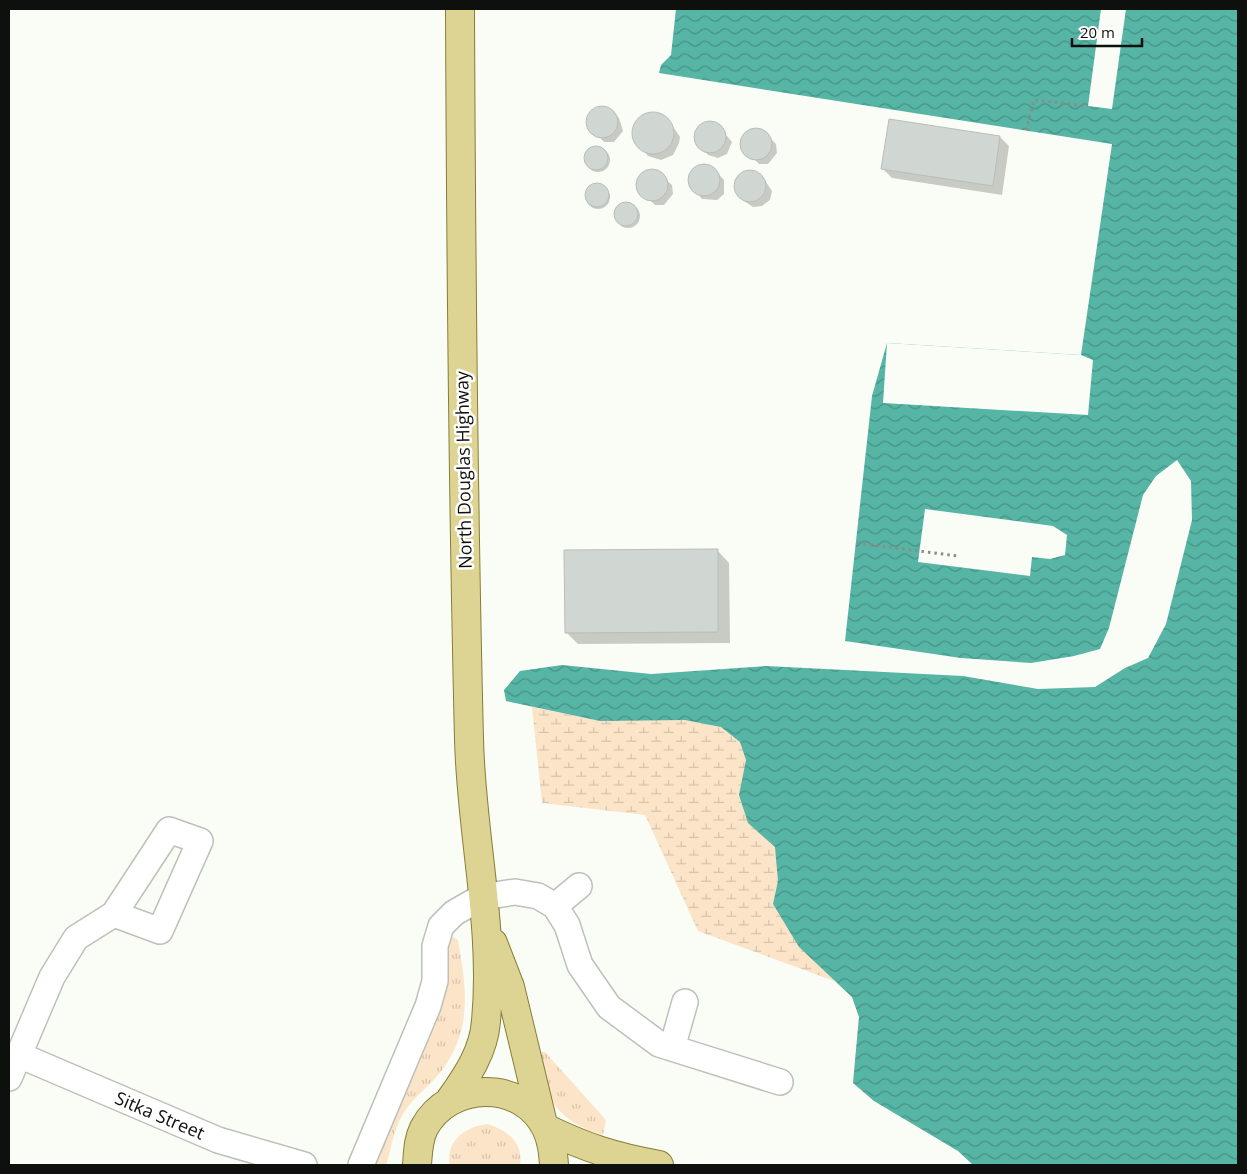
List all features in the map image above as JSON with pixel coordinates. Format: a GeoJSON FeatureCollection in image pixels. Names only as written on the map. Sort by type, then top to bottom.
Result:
{"type":"FeatureCollection","features":[{"type":"Feature","properties":{"kind":"main road","name":"North Douglas Highway"},"geometry":{"type":"LineString","coordinates":[[460,9],[462,487],[469,748],[482,897],[488,930]]}},
{"type":"Feature","properties":{"kind":"main road"},"geometry":{"type":"LineString","coordinates":[[415,1159],[424,1128],[435,1112],[450,1100],[476,1061],[486,1022],[488,930]]}},
{"type":"Feature","properties":{"kind":"main road"},"geometry":{"type":"LineString","coordinates":[[488,930],[510,988],[544,1125],[553,1147],[554,1165]]}},
{"type":"Feature","properties":{"kind":"main road"},"geometry":{"type":"LineString","coordinates":[[450,1100],[469,1093],[490,1091],[510,1096],[528,1105],[544,1125],[586,1148],[613,1156],[658,1165]]}},
{"type":"Feature","properties":{"kind":"street"},"geometry":{"type":"LineString","coordinates":[[555,906],[579,886]]}},
{"type":"Feature","properties":{"kind":"street"},"geometry":{"type":"LineString","coordinates":[[361,1165],[428,1006],[435,981],[435,946],[441,926],[454,913],[482,897],[515,892],[538,896],[555,906],[567,925],[580,965],[608,1007],[659,1044],[780,1082]]}},
{"type":"Feature","properties":{"kind":"street"},"geometry":{"type":"LineString","coordinates":[[9,1078],[52,977],[76,938],[114,914]]}},
{"type":"Feature","properties":{"kind":"street"},"geometry":{"type":"LineString","coordinates":[[672,1048],[685,1002]]}},
{"type":"Feature","properties":{"kind":"street","name":"Sitka Street"},"geometry":{"type":"LineString","coordinates":[[19,1055],[218,1140],[304,1165]]}},
{"type":"Feature","properties":{"kind":"path"},"geometry":{"type":"LineString","coordinates":[[1026,130],[1034,100],[1088,106]]}},
{"type":"Feature","properties":{"kind":"path"},"geometry":{"type":"LineString","coordinates":[[857,543],[958,556]]}},
{"type":"Feature","properties":{"kind":"green space"},"geometry":{"type":"Polygon","coordinates":[[[532,707],[600,721],[731,715],[1238,1165],[973,1165],[958,1151],[874,1101],[853,1083],[859,1017],[852,997],[834,981],[698,931],[645,815],[542,803],[532,707]]]}},
{"type":"Feature","properties":{"kind":"green space"},"geometry":{"type":"Polygon","coordinates":[[[450,935],[458,940],[465,990],[463,1022],[459,1038],[453,1053],[443,1069],[403,1114],[395,1132],[386,1165],[373,1165],[442,942],[450,935]]]}},
{"type":"Feature","properties":{"kind":"green space"},"geometry":{"type":"Polygon","coordinates":[[[545,1052],[606,1120],[603,1135],[575,1123],[564,1116],[556,1107],[544,1084],[540,1071],[537,1055],[545,1052]]]}},
{"type":"Feature","properties":{"kind":"green space"},"geometry":{"type":"Polygon","coordinates":[[[488,1124],[512,1138],[519,1150],[521,1157],[520,1165],[450,1165],[449,1156],[451,1149],[459,1136],[472,1128],[488,1124]]]}},
{"type":"Feature","properties":{"kind":"water"},"geometry":{"type":"Polygon","coordinates":[[[676,9],[1238,9],[1238,1165],[973,1165],[958,1151],[874,1101],[853,1083],[859,1017],[852,997],[799,947],[773,904],[778,881],[775,847],[748,823],[739,795],[746,760],[740,742],[721,727],[685,720],[600,721],[506,701],[504,690],[520,671],[562,665],[651,674],[766,666],[963,676],[1038,689],[1095,687],[1125,668],[1148,658],[1166,624],[1192,520],[1191,481],[1177,460],[1156,476],[1143,495],[1109,628],[1100,649],[1074,656],[1031,663],[961,658],[845,641],[872,396],[887,343],[1081,355],[1112,144],[659,73],[661,65],[671,55],[676,9]]]}},
{"type":"Feature","properties":{"kind":"pier"},"geometry":{"type":"Polygon","coordinates":[[[1101,9],[1126,9],[1112,109],[1088,106],[1101,9]]]}},
{"type":"Feature","properties":{"kind":"pier"},"geometry":{"type":"Polygon","coordinates":[[[887,343],[1081,355],[1093,360],[1088,415],[883,403],[887,343]]]}},
{"type":"Feature","properties":{"kind":"pier"},"geometry":{"type":"Polygon","coordinates":[[[925,509],[1053,526],[1067,535],[1065,555],[1050,559],[1032,557],[1030,576],[918,562],[925,509]]]}},
{"type":"Feature","properties":{"kind":"building"},"geometry":{"type":"Polygon","coordinates":[[[602,106],[608,107],[613,111],[617,116],[617,128],[613,133],[608,137],[602,138],[596,137],[591,133],[587,128],[586,122],[587,116],[591,111],[596,107],[602,106]]]}},
{"type":"Feature","properties":{"kind":"building"},"geometry":{"type":"Polygon","coordinates":[[[657,112],[665,115],[671,121],[674,133],[671,145],[665,151],[649,154],[641,151],[635,145],[632,129],[635,121],[641,115],[657,112]]]}},
{"type":"Feature","properties":{"kind":"building"},"geometry":{"type":"Polygon","coordinates":[[[889,119],[1000,136],[993,186],[881,169],[889,119]]]}},
{"type":"Feature","properties":{"kind":"building"},"geometry":{"type":"Polygon","coordinates":[[[710,121],[716,122],[721,126],[725,131],[725,143],[721,148],[716,152],[710,153],[704,152],[699,148],[695,143],[694,137],[695,131],[699,126],[704,122],[710,121]]]}},
{"type":"Feature","properties":{"kind":"building"},"geometry":{"type":"Polygon","coordinates":[[[756,128],[762,129],[767,133],[771,138],[771,150],[767,155],[762,159],[756,160],[750,159],[745,155],[741,150],[740,144],[741,138],[745,133],[750,129],[756,128]]]}},
{"type":"Feature","properties":{"kind":"building"},"geometry":{"type":"Polygon","coordinates":[[[596,146],[605,149],[608,158],[605,167],[596,170],[587,167],[584,158],[587,149],[596,146]]]}},
{"type":"Feature","properties":{"kind":"building"},"geometry":{"type":"Polygon","coordinates":[[[704,164],[710,165],[715,169],[719,174],[719,186],[715,191],[710,195],[704,196],[698,195],[693,191],[689,186],[688,180],[689,174],[693,169],[698,165],[704,164]]]}},
{"type":"Feature","properties":{"kind":"building"},"geometry":{"type":"Polygon","coordinates":[[[652,169],[658,170],[663,174],[667,179],[667,191],[663,196],[658,200],[652,201],[646,200],[641,196],[637,191],[636,185],[637,179],[641,174],[646,170],[652,169]]]}},
{"type":"Feature","properties":{"kind":"building"},"geometry":{"type":"Polygon","coordinates":[[[750,170],[756,171],[761,175],[765,180],[765,192],[761,197],[756,201],[750,202],[744,201],[739,197],[735,192],[734,186],[735,180],[739,175],[744,171],[750,170]]]}},
{"type":"Feature","properties":{"kind":"building"},"geometry":{"type":"Polygon","coordinates":[[[597,183],[606,186],[609,195],[606,204],[597,207],[588,204],[585,195],[588,186],[597,183]]]}},
{"type":"Feature","properties":{"kind":"building"},"geometry":{"type":"Polygon","coordinates":[[[626,202],[635,205],[638,214],[635,223],[626,226],[617,223],[614,214],[617,205],[626,202]]]}},
{"type":"Feature","properties":{"kind":"building"},"geometry":{"type":"Polygon","coordinates":[[[718,549],[718,632],[565,633],[564,550],[718,549]]]}}]}
